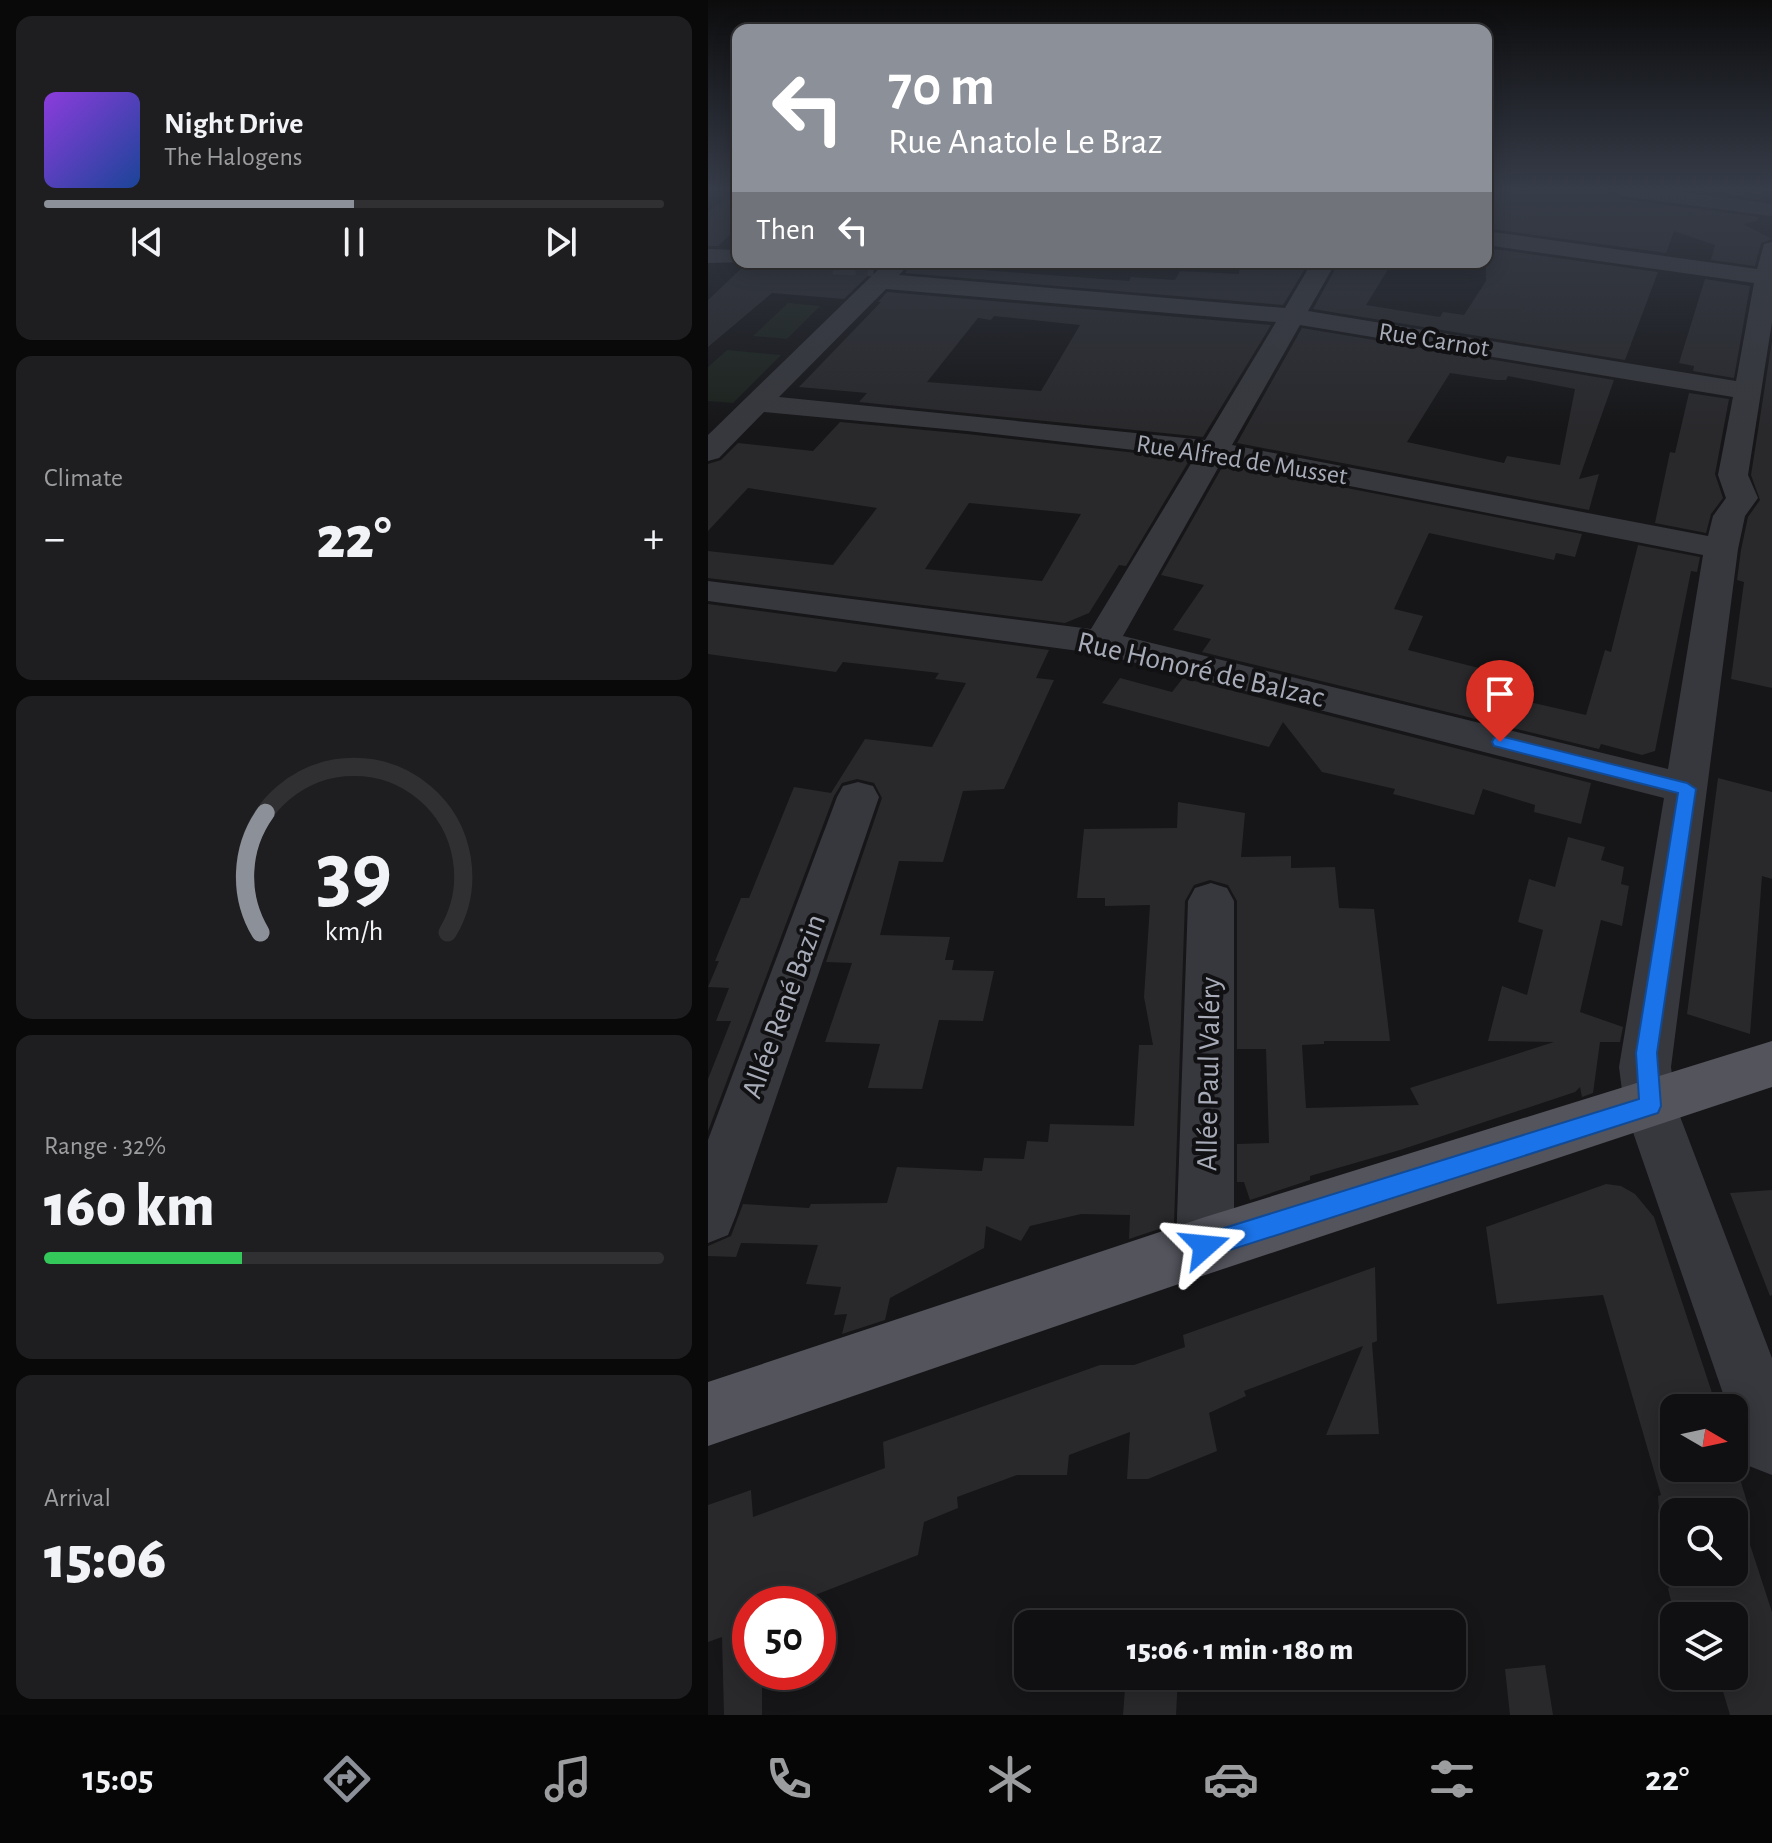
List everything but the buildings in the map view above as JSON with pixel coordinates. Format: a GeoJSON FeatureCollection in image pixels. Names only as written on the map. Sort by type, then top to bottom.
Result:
{"type":"FeatureCollection","features":[{"type":"Feature","properties":{"kind":"main road"},"geometry":{"type":"LineString","coordinates":[[708,1414],[1205,1246],[1650,1106],[1772,1064]]}},
{"type":"Feature","properties":{"kind":"street"},"geometry":{"type":"LineString","coordinates":[[708,452],[886,270]]}},
{"type":"Feature","properties":{"kind":"street","name":"Rue Carnot"},"geometry":{"type":"LineString","coordinates":[[896,270],[1292,316],[1747,391]]}},
{"type":"Feature","properties":{"kind":"street"},"geometry":{"type":"LineString","coordinates":[[1101,642],[1319,270]]}},
{"type":"Feature","properties":{"kind":"street"},"geometry":{"type":"LineString","coordinates":[[1768,270],[1733,475],[1757,500],[1729,516],[1721,549],[1647,1053],[1650,1106],[1772,1443]]}},
{"type":"Feature","properties":{"kind":"street","name":"Rue Alfred de Musset"},"geometry":{"type":"LineString","coordinates":[[757,403],[967,422],[1214,450],[1721,549]]}},
{"type":"Feature","properties":{"kind":"street","name":"Rue Honoré de Balzac"},"geometry":{"type":"LineString","coordinates":[[708,591],[1101,642],[1687,789]]}},
{"type":"Feature","properties":{"kind":"street","name":"Allée René Bazin"},"geometry":{"type":"LineString","coordinates":[[708,1215],[858,797]]}},
{"type":"Feature","properties":{"kind":"street","name":"Allée Paul Valéry"},"geometry":{"type":"LineString","coordinates":[[1205,1246],[1211,901]]}},
{"type":"Feature","properties":{"kind":"shaded area"},"geometry":{"type":"Polygon","coordinates":[[[788,303],[820,306],[787,339],[753,336],[788,303]]]}},
{"type":"Feature","properties":{"kind":"shaded area"},"geometry":{"type":"Polygon","coordinates":[[[727,350],[781,355],[733,403],[708,401],[708,367],[727,350]]]}},
{"type":"Feature","properties":{"kind":"route"},"geometry":{"type":"LineString","coordinates":[[1205,1246],[1650,1106],[1645,1067],[1687,789],[1500,742]]}}]}
